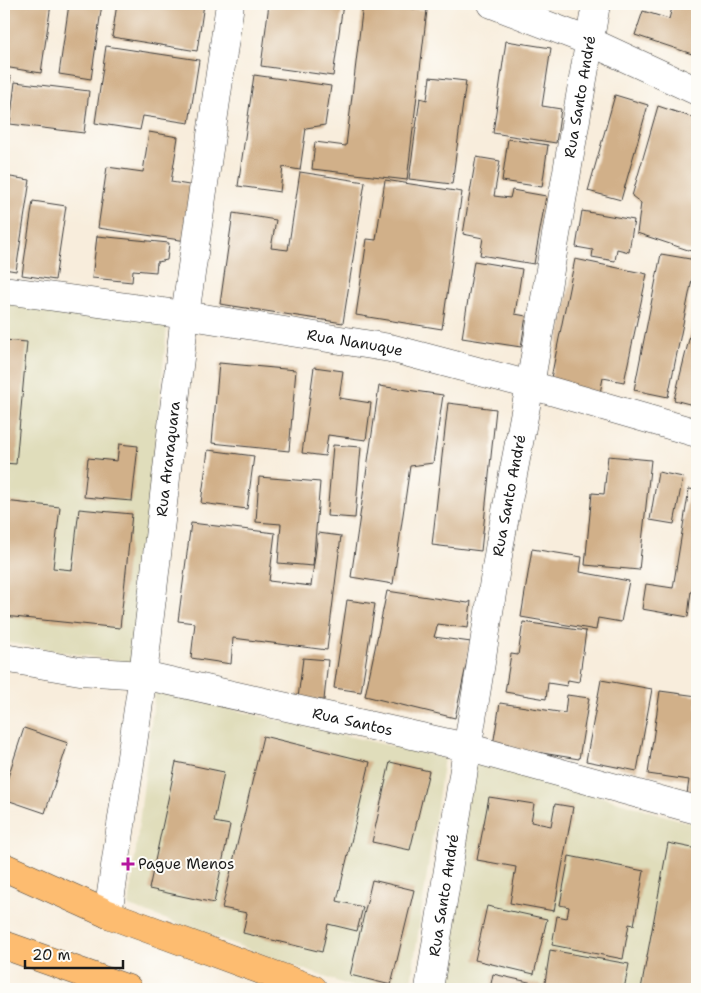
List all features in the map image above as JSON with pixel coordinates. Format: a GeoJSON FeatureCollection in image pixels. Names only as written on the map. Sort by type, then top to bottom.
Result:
{"type":"FeatureCollection","features":[{"type":"Feature","properties":{"kind":"main road"},"geometry":{"type":"LineString","coordinates":[[4,867],[108,914],[313,989]]}},
{"type":"Feature","properties":{"kind":"main road"},"geometry":{"type":"LineString","coordinates":[[4,945],[128,989]]}},
{"type":"Feature","properties":{"kind":"street","name":"Rua Araraquara"},"geometry":{"type":"LineString","coordinates":[[108,914],[143,675],[185,314],[230,4]]}},
{"type":"Feature","properties":{"kind":"street"},"geometry":{"type":"LineString","coordinates":[[492,4],[590,42],[697,91]]}},
{"type":"Feature","properties":{"kind":"street","name":"Rua Santo André"},"geometry":{"type":"LineString","coordinates":[[429,989],[466,747],[500,543],[530,385],[596,4]]}},
{"type":"Feature","properties":{"kind":"street","name":"Rua Nanuque"},"geometry":{"type":"LineString","coordinates":[[4,290],[185,314],[390,348],[530,385],[697,433]]}},
{"type":"Feature","properties":{"kind":"street","name":"Rua Santos"},"geometry":{"type":"LineString","coordinates":[[4,658],[80,670],[143,675],[466,747],[697,810]]}},
{"type":"Feature","properties":{"kind":"shaded area"},"geometry":{"type":"Polygon","coordinates":[[[4,303],[168,317],[134,664],[4,642],[4,303]]]}},
{"type":"Feature","properties":{"kind":"shaded area"},"geometry":{"type":"Polygon","coordinates":[[[155,692],[444,758],[410,989],[358,989],[129,906],[155,692]]]}},
{"type":"Feature","properties":{"kind":"shaded area"},"geometry":{"type":"Polygon","coordinates":[[[473,759],[697,825],[697,989],[436,989],[473,759]]]}},
{"type":"Feature","properties":{"kind":"building"},"geometry":{"type":"Polygon","coordinates":[[[4,4],[51,4],[41,73],[4,67],[4,4]]]}},
{"type":"Feature","properties":{"kind":"building"},"geometry":{"type":"Polygon","coordinates":[[[69,4],[102,4],[91,79],[59,74],[69,4]]]}},
{"type":"Feature","properties":{"kind":"building"},"geometry":{"type":"Polygon","coordinates":[[[117,4],[204,4],[197,51],[112,37],[117,4]]]}},
{"type":"Feature","properties":{"kind":"building"},"geometry":{"type":"Polygon","coordinates":[[[269,4],[343,4],[333,76],[261,66],[269,4]]]}},
{"type":"Feature","properties":{"kind":"building"},"geometry":{"type":"Polygon","coordinates":[[[363,4],[427,10],[407,180],[312,169],[315,142],[346,146],[363,4]]]}},
{"type":"Feature","properties":{"kind":"building"},"geometry":{"type":"Polygon","coordinates":[[[673,4],[697,4],[697,36],[692,54],[635,35],[643,11],[669,19],[673,4]]]}},
{"type":"Feature","properties":{"kind":"building"},"geometry":{"type":"Polygon","coordinates":[[[506,41],[551,48],[542,106],[561,109],[556,143],[493,133],[506,41]]]}},
{"type":"Feature","properties":{"kind":"building"},"geometry":{"type":"Polygon","coordinates":[[[106,46],[199,60],[189,123],[143,116],[140,130],[95,123],[106,46]]]}},
{"type":"Feature","properties":{"kind":"building"},"geometry":{"type":"Polygon","coordinates":[[[254,75],[331,86],[325,125],[306,128],[300,170],[283,167],[280,192],[238,186],[254,75]]]}},
{"type":"Feature","properties":{"kind":"building"},"geometry":{"type":"Polygon","coordinates":[[[4,76],[11,77],[5,108],[4,108],[4,76]]]}},
{"type":"Feature","properties":{"kind":"building"},"geometry":{"type":"Polygon","coordinates":[[[430,77],[466,81],[452,184],[409,179],[420,98],[427,100],[430,77]]]}},
{"type":"Feature","properties":{"kind":"building"},"geometry":{"type":"Polygon","coordinates":[[[15,82],[89,91],[84,133],[10,124],[15,82]]]}},
{"type":"Feature","properties":{"kind":"building"},"geometry":{"type":"Polygon","coordinates":[[[615,95],[648,105],[621,200],[588,191],[615,95]]]}},
{"type":"Feature","properties":{"kind":"building"},"geometry":{"type":"Polygon","coordinates":[[[658,106],[697,119],[697,253],[637,233],[641,203],[632,196],[658,106]]]}},
{"type":"Feature","properties":{"kind":"building"},"geometry":{"type":"Polygon","coordinates":[[[149,132],[178,137],[171,182],[195,186],[187,241],[98,228],[107,167],[143,172],[149,132]]]}},
{"type":"Feature","properties":{"kind":"building"},"geometry":{"type":"Polygon","coordinates":[[[508,139],[548,145],[542,187],[502,181],[508,139]]]}},
{"type":"Feature","properties":{"kind":"building"},"geometry":{"type":"Polygon","coordinates":[[[476,157],[500,161],[494,196],[510,198],[512,190],[546,196],[534,264],[480,255],[483,238],[463,234],[476,157]]]}},
{"type":"Feature","properties":{"kind":"building"},"geometry":{"type":"Polygon","coordinates":[[[300,172],[365,182],[343,323],[220,304],[233,213],[276,220],[271,248],[288,250],[300,172]]]}},
{"type":"Feature","properties":{"kind":"building"},"geometry":{"type":"Polygon","coordinates":[[[4,176],[30,180],[16,271],[4,269],[4,176]]]}},
{"type":"Feature","properties":{"kind":"building"},"geometry":{"type":"Polygon","coordinates":[[[385,180],[462,192],[442,329],[356,315],[367,239],[376,240],[385,180]]]}},
{"type":"Feature","properties":{"kind":"building"},"geometry":{"type":"Polygon","coordinates":[[[33,201],[66,206],[55,280],[22,275],[33,201]]]}},
{"type":"Feature","properties":{"kind":"building"},"geometry":{"type":"Polygon","coordinates":[[[582,211],[634,220],[629,252],[617,249],[615,261],[592,257],[593,250],[576,247],[582,211]]]}},
{"type":"Feature","properties":{"kind":"building"},"geometry":{"type":"Polygon","coordinates":[[[97,236],[169,243],[167,260],[157,262],[156,272],[133,270],[132,282],[92,278],[97,236]]]}},
{"type":"Feature","properties":{"kind":"building"},"geometry":{"type":"Polygon","coordinates":[[[661,254],[696,260],[668,397],[634,390],[661,254]]]}},
{"type":"Feature","properties":{"kind":"building"},"geometry":{"type":"Polygon","coordinates":[[[575,259],[647,274],[624,382],[603,378],[600,393],[550,383],[575,259]]]}},
{"type":"Feature","properties":{"kind":"building"},"geometry":{"type":"Polygon","coordinates":[[[474,261],[522,269],[515,314],[526,316],[521,347],[462,338],[474,261]]]}},
{"type":"Feature","properties":{"kind":"building"},"geometry":{"type":"Polygon","coordinates":[[[697,307],[697,406],[674,400],[697,307]]]}},
{"type":"Feature","properties":{"kind":"building"},"geometry":{"type":"Polygon","coordinates":[[[4,340],[27,342],[16,464],[4,463],[4,340]]]}},
{"type":"Feature","properties":{"kind":"building"},"geometry":{"type":"Polygon","coordinates":[[[219,363],[296,370],[289,451],[212,443],[219,363]]]}},
{"type":"Feature","properties":{"kind":"building"},"geometry":{"type":"Polygon","coordinates":[[[314,367],[343,371],[339,398],[371,403],[366,440],[328,435],[325,456],[302,453],[314,367]]]}},
{"type":"Feature","properties":{"kind":"building"},"geometry":{"type":"Polygon","coordinates":[[[379,386],[443,395],[433,463],[410,466],[393,584],[351,577],[379,386]]]}},
{"type":"Feature","properties":{"kind":"building"},"geometry":{"type":"Polygon","coordinates":[[[448,403],[496,409],[481,551],[432,545],[448,403]]]}},
{"type":"Feature","properties":{"kind":"building"},"geometry":{"type":"Polygon","coordinates":[[[119,444],[138,446],[132,501],[84,497],[88,458],[117,461],[119,444]]]}},
{"type":"Feature","properties":{"kind":"building"},"geometry":{"type":"Polygon","coordinates":[[[333,445],[361,447],[355,518],[327,516],[333,445]]]}},
{"type":"Feature","properties":{"kind":"building"},"geometry":{"type":"Polygon","coordinates":[[[208,450],[254,456],[247,509],[201,503],[208,450]]]}},
{"type":"Feature","properties":{"kind":"building"},"geometry":{"type":"Polygon","coordinates":[[[608,456],[651,460],[639,570],[585,565],[592,493],[604,494],[608,456]]]}},
{"type":"Feature","properties":{"kind":"building"},"geometry":{"type":"Polygon","coordinates":[[[658,472],[683,477],[674,524],[650,520],[658,472]]]}},
{"type":"Feature","properties":{"kind":"building"},"geometry":{"type":"Polygon","coordinates":[[[259,477],[320,482],[313,566],[278,563],[281,524],[256,522],[259,477]]]}},
{"type":"Feature","properties":{"kind":"building"},"geometry":{"type":"Polygon","coordinates":[[[689,489],[697,490],[697,592],[691,591],[688,617],[642,609],[646,584],[673,588],[689,489]]]}},
{"type":"Feature","properties":{"kind":"building"},"geometry":{"type":"Polygon","coordinates":[[[4,501],[60,507],[53,568],[72,570],[79,509],[132,514],[120,628],[4,616],[4,501]]]}},
{"type":"Feature","properties":{"kind":"building"},"geometry":{"type":"Polygon","coordinates":[[[191,523],[275,533],[269,581],[311,586],[318,533],[341,536],[327,650],[233,638],[231,664],[191,658],[195,623],[178,621],[191,523]]]}},
{"type":"Feature","properties":{"kind":"building"},"geometry":{"type":"Polygon","coordinates":[[[532,549],[582,557],[580,572],[629,581],[621,622],[598,618],[596,630],[521,617],[532,549]]]}},
{"type":"Feature","properties":{"kind":"building"},"geometry":{"type":"Polygon","coordinates":[[[387,591],[468,603],[471,601],[468,628],[438,624],[434,637],[471,642],[455,718],[365,696],[387,591]]]}},
{"type":"Feature","properties":{"kind":"building"},"geometry":{"type":"Polygon","coordinates":[[[347,600],[375,604],[361,692],[334,688],[347,600]]]}},
{"type":"Feature","properties":{"kind":"building"},"geometry":{"type":"Polygon","coordinates":[[[523,622],[586,631],[579,682],[568,680],[567,686],[548,683],[546,699],[505,692],[511,654],[518,655],[523,622]]]}},
{"type":"Feature","properties":{"kind":"building"},"geometry":{"type":"Polygon","coordinates":[[[303,658],[328,660],[324,700],[298,698],[303,658]]]}},
{"type":"Feature","properties":{"kind":"building"},"geometry":{"type":"Polygon","coordinates":[[[601,680],[652,689],[637,771],[586,761],[601,680]]]}},
{"type":"Feature","properties":{"kind":"building"},"geometry":{"type":"Polygon","coordinates":[[[660,691],[697,696],[697,796],[687,794],[689,780],[648,774],[660,691]]]}},
{"type":"Feature","properties":{"kind":"building"},"geometry":{"type":"Polygon","coordinates":[[[567,695],[589,698],[579,759],[493,745],[500,703],[565,713],[567,695]]]}},
{"type":"Feature","properties":{"kind":"building"},"geometry":{"type":"Polygon","coordinates":[[[24,728],[68,743],[45,813],[4,799],[4,789],[24,728]]]}},
{"type":"Feature","properties":{"kind":"building"},"geometry":{"type":"Polygon","coordinates":[[[263,736],[370,762],[337,901],[363,907],[357,931],[328,924],[322,952],[243,933],[247,913],[222,908],[263,736]]]}},
{"type":"Feature","properties":{"kind":"building"},"geometry":{"type":"Polygon","coordinates":[[[176,762],[224,772],[214,822],[230,825],[214,903],[149,889],[176,762]]]}},
{"type":"Feature","properties":{"kind":"building"},"geometry":{"type":"Polygon","coordinates":[[[390,762],[429,771],[410,850],[372,842],[390,762]]]}},
{"type":"Feature","properties":{"kind":"building"},"geometry":{"type":"Polygon","coordinates":[[[489,797],[534,804],[531,822],[551,826],[555,804],[573,807],[554,911],[510,903],[516,867],[477,860],[489,797]]]}},
{"type":"Feature","properties":{"kind":"building"},"geometry":{"type":"Polygon","coordinates":[[[668,843],[697,849],[697,989],[641,989],[668,843]]]}},
{"type":"Feature","properties":{"kind":"building"},"geometry":{"type":"Polygon","coordinates":[[[569,856],[644,871],[634,925],[629,924],[623,959],[552,945],[557,916],[567,918],[569,907],[560,905],[569,856]]]}},
{"type":"Feature","properties":{"kind":"building"},"geometry":{"type":"Polygon","coordinates":[[[372,880],[414,890],[391,985],[350,975],[372,880]]]}},
{"type":"Feature","properties":{"kind":"building"},"geometry":{"type":"Polygon","coordinates":[[[487,906],[547,919],[534,974],[475,960],[487,906]]]}},
{"type":"Feature","properties":{"kind":"building"},"geometry":{"type":"Polygon","coordinates":[[[550,950],[629,964],[624,989],[544,989],[550,950]]]}},
{"type":"Feature","properties":{"kind":"building"},"geometry":{"type":"Polygon","coordinates":[[[493,974],[542,985],[541,989],[490,989],[493,974]]]}},
{"type":"Feature","properties":{"kind":"place","name":"Pague Menos"},"geometry":{"type":"Point","coordinates":[128,864]}}]}
